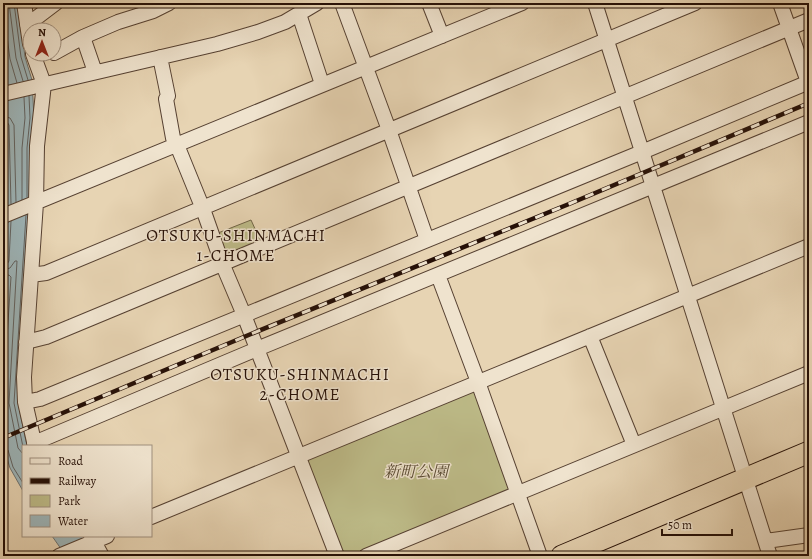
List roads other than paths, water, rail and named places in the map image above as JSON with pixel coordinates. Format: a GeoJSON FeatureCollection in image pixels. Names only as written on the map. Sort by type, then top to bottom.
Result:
{"type":"FeatureCollection","features":[{"type":"Feature","properties":{"kind":"highway"},"geometry":{"type":"LineString","coordinates":[[562,556],[809,452]]}},
{"type":"Feature","properties":{"kind":"street"},"geometry":{"type":"LineString","coordinates":[[24,3],[27,22]]}},
{"type":"Feature","properties":{"kind":"street"},"geometry":{"type":"LineString","coordinates":[[31,22],[56,3]]}},
{"type":"Feature","properties":{"kind":"street"},"geometry":{"type":"LineString","coordinates":[[62,48],[83,37],[118,22],[153,11],[169,3]]}},
{"type":"Feature","properties":{"kind":"street"},"geometry":{"type":"LineString","coordinates":[[3,94],[216,44],[252,34],[285,22],[317,3]]}},
{"type":"Feature","properties":{"kind":"street"},"geometry":{"type":"LineString","coordinates":[[342,3],[389,130],[427,240]]}},
{"type":"Feature","properties":{"kind":"street"},"geometry":{"type":"LineString","coordinates":[[429,3],[442,36]]}},
{"type":"Feature","properties":{"kind":"street"},"geometry":{"type":"LineString","coordinates":[[3,216],[522,3]]}},
{"type":"Feature","properties":{"kind":"street"},"geometry":{"type":"LineString","coordinates":[[595,3],[652,186],[689,296],[770,556]]}},
{"type":"Feature","properties":{"kind":"street"},"geometry":{"type":"LineString","coordinates":[[31,275],[46,273],[203,209],[695,3]]}},
{"type":"Feature","properties":{"kind":"street"},"geometry":{"type":"LineString","coordinates":[[25,402],[40,399],[809,82],[780,3]]}},
{"type":"Feature","properties":{"kind":"street"},"geometry":{"type":"LineString","coordinates":[[299,14],[322,84]]}},
{"type":"Feature","properties":{"kind":"street"},"geometry":{"type":"LineString","coordinates":[[26,342],[46,337],[222,263],[408,188],[809,20]]}},
{"type":"Feature","properties":{"kind":"street"},"geometry":{"type":"LineString","coordinates":[[83,37],[95,72]]}},
{"type":"Feature","properties":{"kind":"street"},"geometry":{"type":"LineString","coordinates":[[160,56],[168,96],[166,99],[173,138],[203,209],[222,263],[244,315],[337,556]]}},
{"type":"Feature","properties":{"kind":"street"},"geometry":{"type":"LineString","coordinates":[[36,62],[44,84],[37,146],[36,203],[24,377],[25,402],[35,444],[257,349],[809,122]]}},
{"type":"Feature","properties":{"kind":"street"},"geometry":{"type":"LineString","coordinates":[[152,518],[809,246]]}},
{"type":"Feature","properties":{"kind":"street"},"geometry":{"type":"LineString","coordinates":[[438,275],[540,556]]}},
{"type":"Feature","properties":{"kind":"street"},"geometry":{"type":"LineString","coordinates":[[590,336],[634,445]]}},
{"type":"Feature","properties":{"kind":"street"},"geometry":{"type":"LineString","coordinates":[[366,556],[809,373]]}},
{"type":"Feature","properties":{"kind":"street"},"geometry":{"type":"LineString","coordinates":[[766,541],[809,535]]}},
{"type":"Feature","properties":{"kind":"street"},"geometry":{"type":"LineString","coordinates":[[60,556],[98,538],[102,556]]}},
{"type":"Feature","properties":{"kind":"water"},"geometry":{"type":"Polygon","coordinates":[[[3,3],[18,3],[22,34],[22,62],[27,62],[32,80],[34,118],[31,194],[18,403],[27,445],[22,445],[22,489],[10,468],[3,445],[3,288],[7,229],[6,145],[3,94],[5,71],[3,59],[3,3]]]}},
{"type":"Feature","properties":{"kind":"water"},"geometry":{"type":"Polygon","coordinates":[[[53,537],[84,537],[94,556],[66,556],[53,537]]]}},
{"type":"Feature","properties":{"kind":"railway"},"geometry":{"type":"LineString","coordinates":[[3,438],[809,103]]}},
{"type":"Feature","properties":{"kind":"district","name":"OTSUKU-SHINMACHI 1-CHOME"},"geometry":{"type":"Point","coordinates":[236,245]}},
{"type":"Feature","properties":{"kind":"district","name":"OTSUKU-SHINMACHI 2-CHOME"},"geometry":{"type":"Point","coordinates":[300,384]}},
{"type":"Feature","properties":{"kind":"park label","name":"新町公園"},"geometry":{"type":"Point","coordinates":[416,472]}}]}
